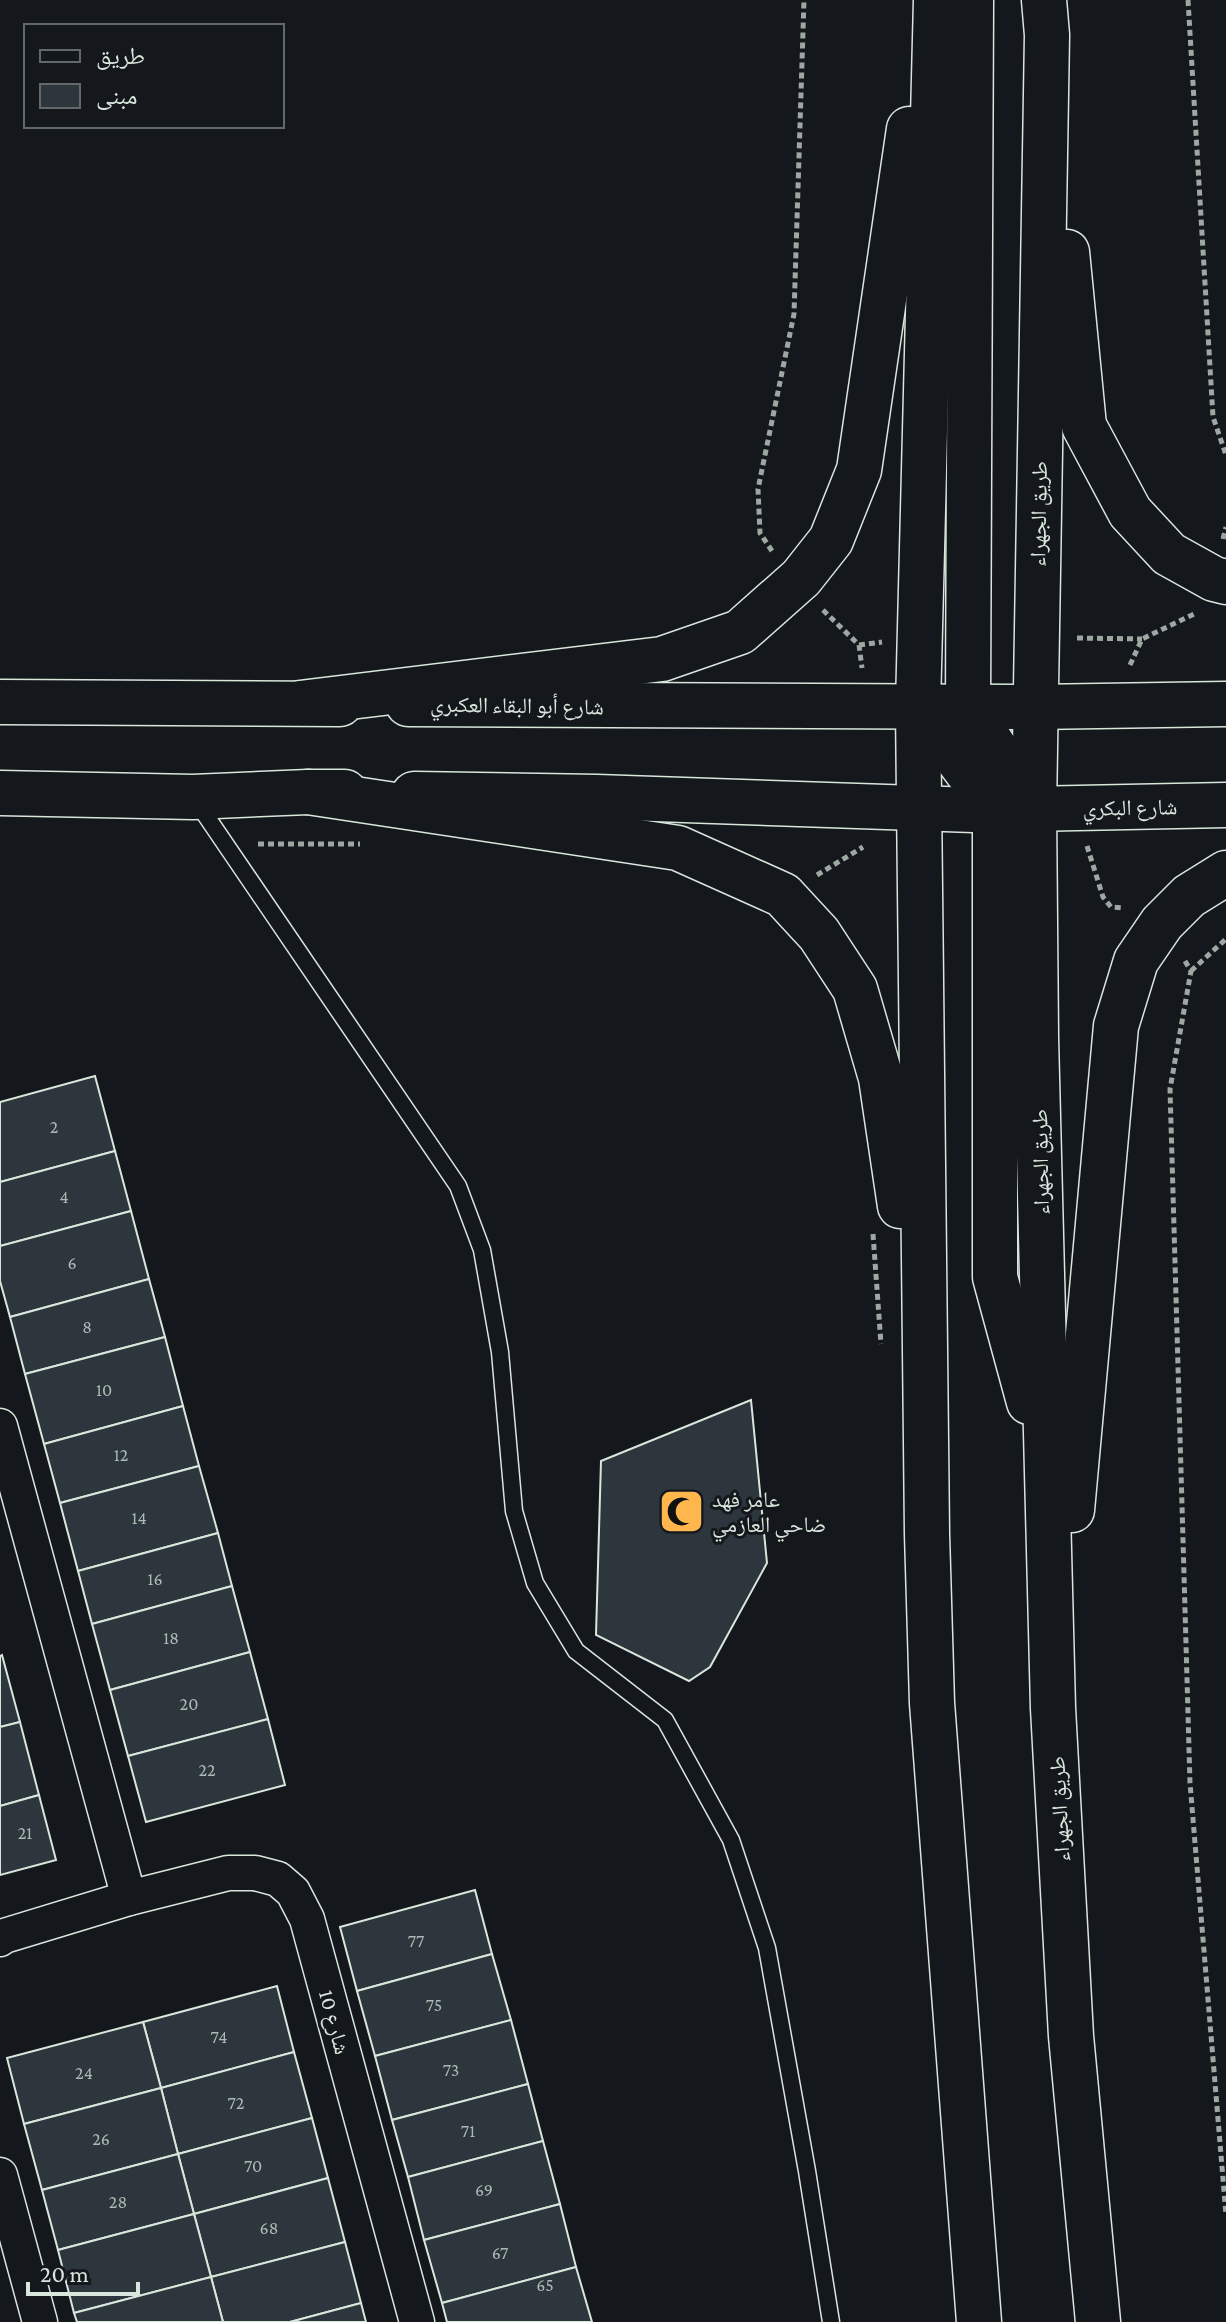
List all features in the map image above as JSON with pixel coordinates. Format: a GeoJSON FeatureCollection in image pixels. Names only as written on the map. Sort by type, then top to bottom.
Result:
{"type":"FeatureCollection","features":[{"type":"Feature","properties":{"kind":"main road"},"geometry":{"type":"LineString","coordinates":[[300,703],[662,659],[740,632],[795,582],[831,540],[859,470],[928,0]]}},
{"type":"Feature","properties":{"kind":"main road"},"geometry":{"type":"LineString","coordinates":[[936,0],[918,706],[927,1534],[932,1703],[979,2322]]}},
{"type":"Feature","properties":{"kind":"main road"},"geometry":{"type":"LineString","coordinates":[[971,0],[968,707],[1014,809]]}},
{"type":"Feature","properties":{"kind":"main road"},"geometry":{"type":"LineString","coordinates":[[1045,18],[1084,426],[1130,512],[1169,554],[1220,580]]}},
{"type":"Feature","properties":{"kind":"main road","name":"طريق الجهراء"},"geometry":{"type":"LineString","coordinates":[[1045,18],[1035,707],[1014,809],[995,1277],[1047,1466],[1053,1708],[1071,2036],[1098,2322]]}},
{"type":"Feature","properties":{"kind":"main road","name":"شارع أبو البقاء العكبري"},"geometry":{"type":"LineString","coordinates":[[0,702],[1035,707]]}},
{"type":"Feature","properties":{"kind":"main road"},"geometry":{"type":"LineString","coordinates":[[1035,707],[1226,704]]}},
{"type":"Feature","properties":{"kind":"main road"},"geometry":{"type":"LineString","coordinates":[[918,706],[1014,809]]}},
{"type":"Feature","properties":{"kind":"main road"},"geometry":{"type":"LineString","coordinates":[[0,793],[193,797],[308,792],[597,797],[868,808],[1014,809]]}},
{"type":"Feature","properties":{"kind":"main road"},"geometry":{"type":"LineString","coordinates":[[308,792],[678,848],[783,895],[819,934],[855,989],[881,1078],[898,1191],[927,1534]]}},
{"type":"Feature","properties":{"kind":"main road","name":"شارع البكري"},"geometry":{"type":"LineString","coordinates":[[1014,809],[1226,805]]}},
{"type":"Feature","properties":{"kind":"main road"},"geometry":{"type":"LineString","coordinates":[[1053,1708],[1116,1026],[1136,961],[1162,923],[1189,896],[1226,873]]}},
{"type":"Feature","properties":{"kind":"street"},"geometry":{"type":"LineString","coordinates":[[0,1426],[129,1898]]}},
{"type":"Feature","properties":{"kind":"street","name":"شارع 10"},"geometry":{"type":"LineString","coordinates":[[0,1939],[129,1898],[228,1873],[255,1873],[278,1879],[293,1892],[307,1919],[417,2322]]}},
{"type":"Feature","properties":{"kind":"street"},"geometry":{"type":"LineString","coordinates":[[0,2175],[40,2322]]}},
{"type":"Feature","properties":{"kind":"lane"},"geometry":{"type":"LineString","coordinates":[[193,797],[458,1186],[482,1250],[500,1352],[514,1511],[535,1583],[576,1651],[665,1720],[731,1840],[767,1948],[831,2322]]}},
{"type":"Feature","properties":{"kind":"path"},"geometry":{"type":"LineString","coordinates":[[804,0],[794,314],[758,489],[760,533],[795,582],[859,645],[865,705]]}},
{"type":"Feature","properties":{"kind":"path"},"geometry":{"type":"LineString","coordinates":[[1188,0],[1213,417],[1226,455]]}},
{"type":"Feature","properties":{"kind":"path"},"geometry":{"type":"LineString","coordinates":[[1036,638],[1142,639],[1209,607],[1220,580],[1226,527]]}},
{"type":"Feature","properties":{"kind":"path"},"geometry":{"type":"LineString","coordinates":[[1111,706],[1142,639]]}},
{"type":"Feature","properties":{"kind":"path"},"geometry":{"type":"LineString","coordinates":[[783,895],[866,845],[868,808]]}},
{"type":"Feature","properties":{"kind":"path"},"geometry":{"type":"LineString","coordinates":[[1085,842],[1103,897],[1111,907],[1157,910],[1191,971]]}},
{"type":"Feature","properties":{"kind":"path"},"geometry":{"type":"LineString","coordinates":[[1226,939],[1191,971],[1170,1089],[1190,1783],[1226,2215]]}},
{"type":"Feature","properties":{"kind":"building"},"geometry":{"type":"Polygon","coordinates":[[[95,1076],[115,1151],[0,1182],[0,1102],[95,1076]]]}},
{"type":"Feature","properties":{"kind":"building"},"geometry":{"type":"Polygon","coordinates":[[[115,1151],[131,1211],[0,1246],[0,1182],[115,1151]]]}},
{"type":"Feature","properties":{"kind":"building"},"geometry":{"type":"Polygon","coordinates":[[[131,1211],[149,1279],[10,1317],[0,1281],[0,1246],[131,1211]]]}},
{"type":"Feature","properties":{"kind":"building"},"geometry":{"type":"Polygon","coordinates":[[[149,1279],[165,1337],[25,1374],[10,1317],[149,1279]]]}},
{"type":"Feature","properties":{"kind":"building"},"geometry":{"type":"Polygon","coordinates":[[[165,1337],[183,1406],[44,1444],[25,1374],[165,1337]]]}},
{"type":"Feature","properties":{"kind":"building","name":"عامر فهد ضاحي العازمي"},"geometry":{"type":"Polygon","coordinates":[[[751,1400],[767,1563],[710,1667],[689,1681],[596,1635],[601,1461],[751,1400]]]}},
{"type":"Feature","properties":{"kind":"building"},"geometry":{"type":"Polygon","coordinates":[[[183,1406],[199,1466],[60,1503],[44,1444],[183,1406]]]}},
{"type":"Feature","properties":{"kind":"building"},"geometry":{"type":"Polygon","coordinates":[[[199,1466],[218,1533],[78,1571],[60,1503],[199,1466]]]}},
{"type":"Feature","properties":{"kind":"building"},"geometry":{"type":"Polygon","coordinates":[[[218,1533],[232,1586],[92,1624],[78,1571],[218,1533]]]}},
{"type":"Feature","properties":{"kind":"building"},"geometry":{"type":"Polygon","coordinates":[[[232,1586],[250,1652],[110,1690],[92,1624],[232,1586]]]}},
{"type":"Feature","properties":{"kind":"building"},"geometry":{"type":"Polygon","coordinates":[[[250,1652],[268,1719],[128,1756],[110,1690],[250,1652]]]}},
{"type":"Feature","properties":{"kind":"building"},"geometry":{"type":"Polygon","coordinates":[[[0,1656],[20,1722],[0,1727],[0,1656]]]}},
{"type":"Feature","properties":{"kind":"building"},"geometry":{"type":"Polygon","coordinates":[[[268,1719],[285,1785],[146,1822],[128,1756],[268,1719]]]}},
{"type":"Feature","properties":{"kind":"building"},"geometry":{"type":"Polygon","coordinates":[[[20,1722],[39,1795],[0,1806],[0,1727],[20,1722]]]}},
{"type":"Feature","properties":{"kind":"building"},"geometry":{"type":"Polygon","coordinates":[[[39,1795],[56,1860],[0,1875],[0,1806],[39,1795]]]}},
{"type":"Feature","properties":{"kind":"building"},"geometry":{"type":"Polygon","coordinates":[[[475,1890],[492,1954],[357,1991],[340,1927],[475,1890]]]}},
{"type":"Feature","properties":{"kind":"building"},"geometry":{"type":"Polygon","coordinates":[[[492,1954],[511,2020],[375,2056],[357,1991],[492,1954]]]}},
{"type":"Feature","properties":{"kind":"building"},"geometry":{"type":"Polygon","coordinates":[[[277,1986],[294,2052],[161,2088],[143,2022],[277,1986]]]}},
{"type":"Feature","properties":{"kind":"building"},"geometry":{"type":"Polygon","coordinates":[[[511,2020],[528,2084],[392,2120],[375,2056],[511,2020]]]}},
{"type":"Feature","properties":{"kind":"building"},"geometry":{"type":"Polygon","coordinates":[[[143,2022],[161,2088],[24,2124],[7,2058],[143,2022]]]}},
{"type":"Feature","properties":{"kind":"building"},"geometry":{"type":"Polygon","coordinates":[[[294,2052],[312,2118],[178,2154],[161,2088],[294,2052]]]}},
{"type":"Feature","properties":{"kind":"building"},"geometry":{"type":"Polygon","coordinates":[[[528,2084],[543,2141],[408,2177],[392,2120],[528,2084]]]}},
{"type":"Feature","properties":{"kind":"building"},"geometry":{"type":"Polygon","coordinates":[[[161,2088],[178,2154],[42,2190],[24,2124],[161,2088]]]}},
{"type":"Feature","properties":{"kind":"building"},"geometry":{"type":"Polygon","coordinates":[[[312,2118],[328,2178],[194,2214],[178,2154],[312,2118]]]}},
{"type":"Feature","properties":{"kind":"building"},"geometry":{"type":"Polygon","coordinates":[[[543,2141],[560,2204],[424,2240],[408,2177],[543,2141]]]}},
{"type":"Feature","properties":{"kind":"building"},"geometry":{"type":"Polygon","coordinates":[[[178,2154],[194,2214],[58,2250],[42,2190],[178,2154]]]}},
{"type":"Feature","properties":{"kind":"building"},"geometry":{"type":"Polygon","coordinates":[[[328,2178],[345,2242],[211,2277],[194,2214],[328,2178]]]}},
{"type":"Feature","properties":{"kind":"building"},"geometry":{"type":"Polygon","coordinates":[[[560,2204],[576,2267],[442,2303],[424,2240],[560,2204]]]}},
{"type":"Feature","properties":{"kind":"building"},"geometry":{"type":"Polygon","coordinates":[[[194,2214],[211,2277],[74,2313],[58,2250],[194,2214]]]}},
{"type":"Feature","properties":{"kind":"building"},"geometry":{"type":"Polygon","coordinates":[[[345,2242],[361,2303],[290,2322],[223,2322],[211,2277],[345,2242]]]}},
{"type":"Feature","properties":{"kind":"building"},"geometry":{"type":"Polygon","coordinates":[[[576,2267],[592,2322],[447,2322],[442,2303],[576,2267]]]}},
{"type":"Feature","properties":{"kind":"building"},"geometry":{"type":"Polygon","coordinates":[[[211,2277],[223,2322],[77,2322],[74,2313],[211,2277]]]}},
{"type":"Feature","properties":{"kind":"building"},"geometry":{"type":"Polygon","coordinates":[[[361,2303],[366,2322],[290,2322],[361,2303]]]}},
{"type":"Feature","properties":{"kind":"place","name":"عامر فهد ضاحي العازمي"},"geometry":{"type":"Point","coordinates":[681,1512]}}]}
